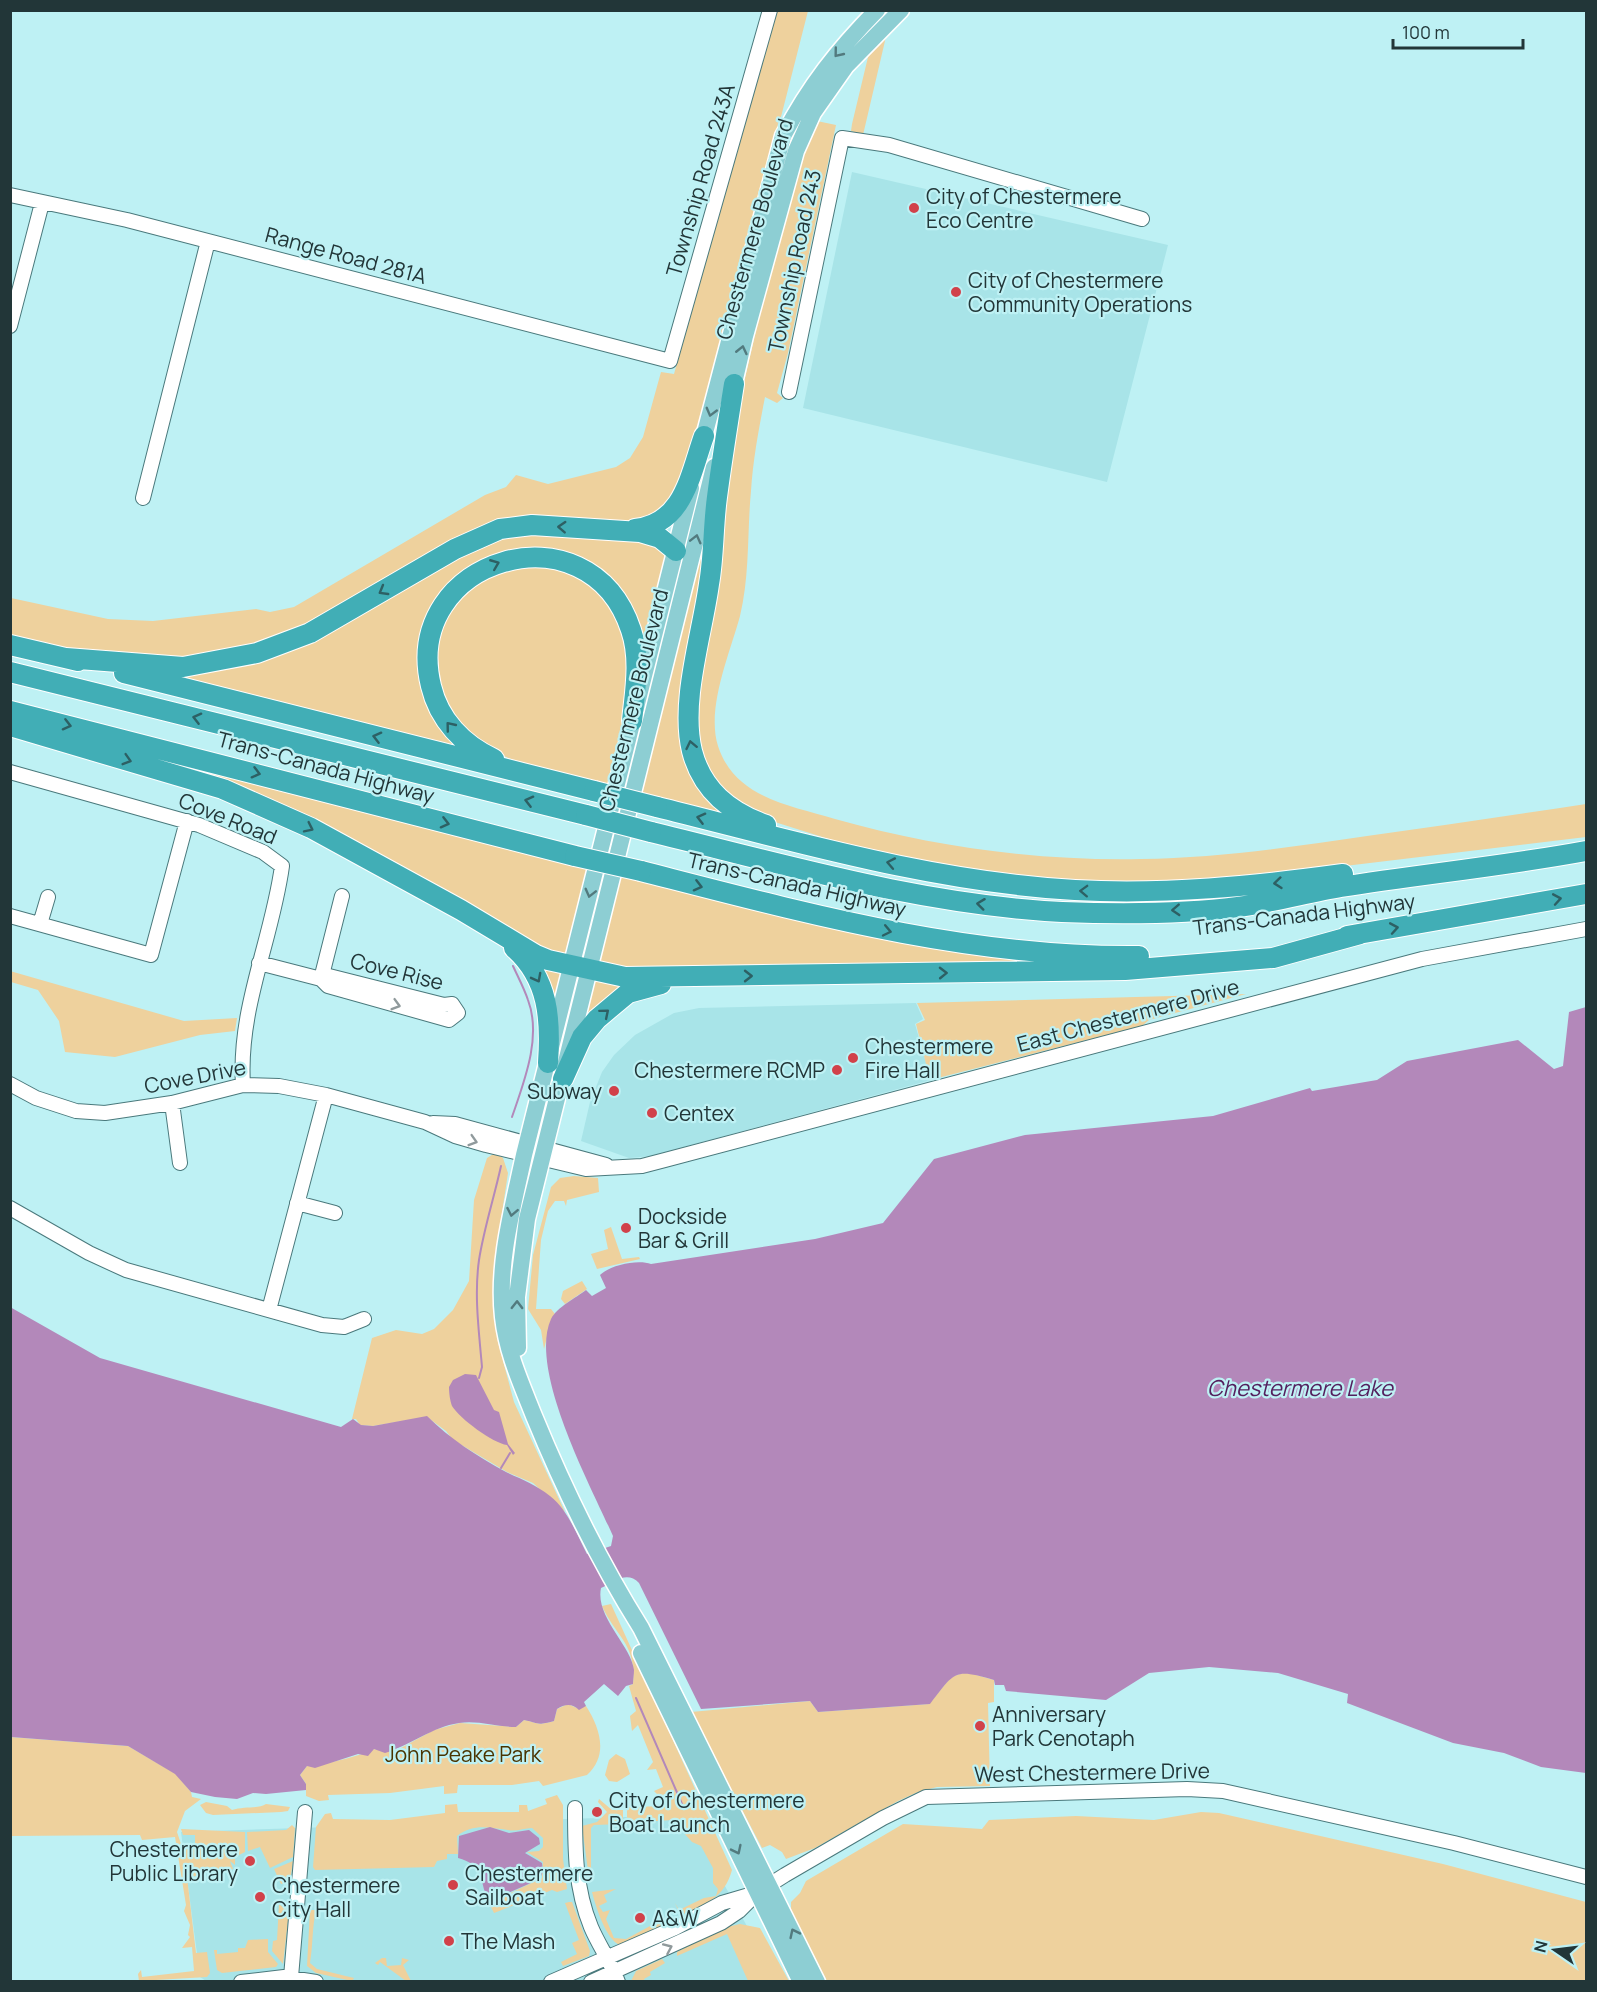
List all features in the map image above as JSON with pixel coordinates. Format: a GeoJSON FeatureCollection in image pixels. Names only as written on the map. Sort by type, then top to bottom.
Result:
{"type":"FeatureCollection","features":[{"type":"Feature","properties":{"kind":"highway"},"geometry":{"type":"LineString","coordinates":[[734,384],[717,498],[710,579],[689,704],[688,730],[692,752],[709,790],[727,806],[751,819],[850,855]]}},
{"type":"Feature","properties":{"kind":"highway"},"geometry":{"type":"LineString","coordinates":[[620,530],[654,525],[673,512],[680,502],[704,436]]}},
{"type":"Feature","properties":{"kind":"highway"},"geometry":{"type":"LineString","coordinates":[[66,658],[183,666],[238,658],[275,648],[310,633],[484,534],[532,525],[649,534],[660,538],[675,551]]}},
{"type":"Feature","properties":{"kind":"highway"},"geometry":{"type":"LineString","coordinates":[[535,777],[487,756],[464,740],[444,718],[429,678],[430,645],[440,611],[462,585],[486,568],[513,558],[557,560],[585,571],[610,592],[628,623],[635,646],[637,662],[632,721]]}},
{"type":"Feature","properties":{"kind":"highway"},"geometry":{"type":"LineString","coordinates":[[10,645],[850,855],[990,882],[1074,890],[1128,892],[1276,883],[1587,844]]}},
{"type":"Feature","properties":{"kind":"highway","name":"Trans-Canada Highway"},"geometry":{"type":"LineString","coordinates":[[10,672],[651,832],[865,884],[941,899],[1050,911],[1097,913],[1237,907],[1342,887],[1507,866],[1587,851]]}},
{"type":"Feature","properties":{"kind":"highway","name":"Trans-Canada Highway"},"geometry":{"type":"LineString","coordinates":[[10,711],[575,856],[905,935],[963,945],[1094,956],[1245,951],[1360,934],[1587,894]]}},
{"type":"Feature","properties":{"kind":"highway"},"geometry":{"type":"LineString","coordinates":[[10,726],[223,789],[311,828],[548,960],[625,977],[1125,970],[1273,958],[1360,934]]}},
{"type":"Feature","properties":{"kind":"highway"},"geometry":{"type":"LineString","coordinates":[[499,934],[529,964],[542,987],[550,1028],[548,1063]]}},
{"type":"Feature","properties":{"kind":"highway"},"geometry":{"type":"LineString","coordinates":[[563,1079],[582,1037],[597,1019],[628,993],[690,977]]}},
{"type":"Feature","properties":{"kind":"main road","name":"Chestermere Boulevard"},"geometry":{"type":"LineString","coordinates":[[522,1384],[517,1335],[519,1269],[527,1220],[563,1079],[581,966],[632,721],[767,192],[783,136],[805,95],[848,41],[877,10]]}},
{"type":"Feature","properties":{"kind":"main road","name":"Chestermere Boulevard"},"geometry":{"type":"LineString","coordinates":[[817,1982],[764,1888],[652,1677],[632,1634],[617,1590],[549,1451],[510,1357],[502,1298],[509,1229],[525,1149],[548,1063],[581,966],[642,759],[734,384],[796,151],[813,113],[862,48],[901,10]]}},
{"type":"Feature","properties":{"kind":"main road"},"geometry":{"type":"LineString","coordinates":[[642,759],[649,704],[678,577],[675,551]]}},
{"type":"Feature","properties":{"kind":"main road","name":"Chestermere Boulevard"},"geometry":{"type":"LineString","coordinates":[[764,1888],[801,1982]]}},
{"type":"Feature","properties":{"kind":"street","name":"Township Road 243A"},"geometry":{"type":"LineString","coordinates":[[670,361],[770,10]]}},
{"type":"Feature","properties":{"kind":"street","name":"Township Road 243"},"geometry":{"type":"LineString","coordinates":[[789,392],[842,138],[900,148],[1142,219]]}},
{"type":"Feature","properties":{"kind":"street","name":"Range Road 281A"},"geometry":{"type":"LineString","coordinates":[[10,195],[128,220],[670,361]]}},
{"type":"Feature","properties":{"kind":"street"},"geometry":{"type":"LineString","coordinates":[[10,326],[42,203]]}},
{"type":"Feature","properties":{"kind":"street"},"geometry":{"type":"LineString","coordinates":[[143,498],[208,241]]}},
{"type":"Feature","properties":{"kind":"street","name":"Cove Road"},"geometry":{"type":"LineString","coordinates":[[10,772],[186,821],[263,852],[282,866],[243,1037],[243,1085]]}},
{"type":"Feature","properties":{"kind":"street"},"geometry":{"type":"LineString","coordinates":[[10,916],[151,955],[186,821]]}},
{"type":"Feature","properties":{"kind":"street"},"geometry":{"type":"LineString","coordinates":[[321,979],[342,896]]}},
{"type":"Feature","properties":{"kind":"street"},"geometry":{"type":"LineString","coordinates":[[40,924],[48,897]]}},
{"type":"Feature","properties":{"kind":"street","name":"East Chestermere Drive"},"geometry":{"type":"LineString","coordinates":[[525,1149],[586,1169],[608,1166],[642,1166],[1422,959],[1587,929]]}},
{"type":"Feature","properties":{"kind":"street","name":"Cove Rise"},"geometry":{"type":"LineString","coordinates":[[259,963],[321,979],[328,986],[449,1020],[458,1013],[452,1004],[444,1005],[329,976],[321,979]]}},
{"type":"Feature","properties":{"kind":"street","name":"Cove Drive"},"geometry":{"type":"LineString","coordinates":[[10,1084],[36,1098],[76,1111],[105,1113],[172,1103],[243,1085],[279,1086],[326,1095],[425,1122],[455,1136],[525,1149]]}},
{"type":"Feature","properties":{"kind":"street"},"geometry":{"type":"LineString","coordinates":[[268,1310],[326,1095]]}},
{"type":"Feature","properties":{"kind":"street"},"geometry":{"type":"LineString","coordinates":[[172,1103],[180,1163]]}},
{"type":"Feature","properties":{"kind":"street"},"geometry":{"type":"LineString","coordinates":[[297,1203],[335,1213]]}},
{"type":"Feature","properties":{"kind":"street"},"geometry":{"type":"LineString","coordinates":[[10,1208],[88,1253],[126,1270],[322,1325],[344,1327],[364,1320]]}},
{"type":"Feature","properties":{"kind":"street","name":"West Chestermere Drive"},"geometry":{"type":"LineString","coordinates":[[551,1982],[609,1958],[722,1903],[764,1888],[883,1818],[926,1797],[1187,1788],[1262,1798],[1587,1877]]}},
{"type":"Feature","properties":{"kind":"street"},"geometry":{"type":"LineString","coordinates":[[575,1808],[574,1861],[582,1901],[592,1930],[609,1958],[616,1977]]}},
{"type":"Feature","properties":{"kind":"street"},"geometry":{"type":"LineString","coordinates":[[291,1977],[305,1812]]}},
{"type":"Feature","properties":{"kind":"street","name":"West Chestermere Drive"},"geometry":{"type":"LineString","coordinates":[[591,1982],[616,1977],[721,1923],[739,1911],[764,1888]]}},
{"type":"Feature","properties":{"kind":"street"},"geometry":{"type":"LineString","coordinates":[[241,1982],[291,1977],[316,1982]]}},
{"type":"Feature","properties":{"kind":"shaded area"},"geometry":{"type":"Polygon","coordinates":[[[852,172],[1168,245],[1107,482],[803,408],[852,172]]]}},
{"type":"Feature","properties":{"kind":"shaded area"},"geometry":{"type":"Polygon","coordinates":[[[916,1003],[923,1019],[915,1024],[931,1080],[651,1156],[629,1158],[581,1141],[590,1102],[602,1072],[614,1055],[635,1035],[674,1013],[699,1008],[916,1003]]]}},
{"type":"Feature","properties":{"kind":"shaded area"},"geometry":{"type":"Polygon","coordinates":[[[686,1815],[777,1981],[206,1981],[200,1977],[181,1832],[686,1815]]]}},
{"type":"Feature","properties":{"kind":"green space"},"geometry":{"type":"Polygon","coordinates":[[[775,11],[808,11],[756,215],[685,473],[668,508],[635,524],[520,518],[292,633],[194,660],[64,649],[11,636],[11,598],[108,619],[153,621],[256,609],[270,612],[294,607],[485,495],[506,487],[516,475],[548,484],[616,467],[630,458],[643,437],[661,372],[674,374],[775,11]]]}},
{"type":"Feature","properties":{"kind":"green space"},"geometry":{"type":"Polygon","coordinates":[[[879,11],[892,11],[863,135],[851,131],[879,11]]]}},
{"type":"Feature","properties":{"kind":"green space"},"geometry":{"type":"Polygon","coordinates":[[[817,121],[836,125],[788,353],[777,393],[783,398],[777,403],[765,397],[753,467],[743,600],[717,698],[715,731],[718,746],[726,763],[737,777],[766,797],[872,829],[986,850],[1064,858],[1141,859],[1226,854],[1586,804],[1586,837],[1229,880],[1125,885],[979,873],[854,847],[756,816],[720,787],[699,754],[693,715],[726,483],[743,386],[780,228],[799,162],[817,121]]]}},
{"type":"Feature","properties":{"kind":"green space"},"geometry":{"type":"Polygon","coordinates":[[[705,532],[709,533],[680,721],[727,817],[640,796],[705,532]]]}},
{"type":"Feature","properties":{"kind":"green space"},"geometry":{"type":"Polygon","coordinates":[[[525,533],[633,537],[667,551],[645,640],[641,647],[598,574],[493,558],[424,636],[461,748],[158,672],[267,657],[473,545],[525,533]]]}},
{"type":"Feature","properties":{"kind":"green space"},"geometry":{"type":"Polygon","coordinates":[[[534,564],[582,579],[605,598],[619,620],[627,647],[628,675],[621,733],[608,787],[536,768],[486,746],[459,724],[443,694],[438,678],[438,643],[449,611],[466,592],[490,573],[534,564]]]}},
{"type":"Feature","properties":{"kind":"green space"},"geometry":{"type":"Polygon","coordinates":[[[173,763],[588,868],[567,956],[556,957],[273,800],[171,765],[173,763]]]}},
{"type":"Feature","properties":{"kind":"green space"},"geometry":{"type":"Polygon","coordinates":[[[620,876],[917,946],[1015,959],[1019,962],[619,970],[599,961],[620,876]]]}},
{"type":"Feature","properties":{"kind":"green space"},"geometry":{"type":"Polygon","coordinates":[[[539,962],[563,969],[553,1007],[539,962]]]}},
{"type":"Feature","properties":{"kind":"green space"},"geometry":{"type":"Polygon","coordinates":[[[10,971],[184,1021],[237,1018],[235,1031],[200,1035],[115,1057],[65,1052],[59,1021],[38,990],[11,982],[10,971]]]}},
{"type":"Feature","properties":{"kind":"green space"},"geometry":{"type":"Polygon","coordinates":[[[596,978],[633,983],[586,1019],[596,978]]]}},
{"type":"Feature","properties":{"kind":"green space"},"geometry":{"type":"Polygon","coordinates":[[[1246,994],[1149,1020],[1142,1026],[930,1080],[916,1024],[925,1020],[917,1003],[1246,994]]]}},
{"type":"Feature","properties":{"kind":"green space"},"geometry":{"type":"Polygon","coordinates":[[[495,1153],[503,1158],[508,1173],[494,1266],[498,1342],[514,1402],[565,1512],[533,1483],[507,1472],[453,1440],[446,1431],[427,1417],[373,1426],[360,1425],[356,1419],[352,1419],[372,1338],[396,1330],[422,1334],[434,1329],[453,1310],[469,1281],[474,1200],[487,1158],[495,1153]]]}},
{"type":"Feature","properties":{"kind":"green space"},"geometry":{"type":"Polygon","coordinates":[[[574,1176],[598,1178],[599,1192],[567,1200],[566,1206],[564,1201],[555,1201],[548,1211],[541,1240],[536,1309],[551,1309],[555,1314],[544,1349],[541,1330],[528,1309],[533,1255],[551,1187],[560,1178],[574,1176]]]}},
{"type":"Feature","properties":{"kind":"green space"},"geometry":{"type":"Polygon","coordinates":[[[611,1227],[622,1259],[639,1257],[640,1259],[597,1269],[591,1254],[608,1249],[604,1230],[611,1227]]]}},
{"type":"Feature","properties":{"kind":"green space"},"geometry":{"type":"Polygon","coordinates":[[[582,1281],[587,1289],[565,1304],[561,1299],[563,1291],[582,1281]]]}},
{"type":"Feature","properties":{"kind":"green space"},"geometry":{"type":"Polygon","coordinates":[[[611,1604],[732,1870],[719,1894],[712,1900],[681,1917],[675,1903],[679,1910],[704,1898],[716,1896],[718,1889],[713,1883],[713,1868],[701,1846],[692,1842],[672,1820],[627,1823],[627,1807],[669,1806],[654,1791],[663,1787],[656,1769],[647,1770],[653,1762],[638,1725],[632,1731],[630,1716],[636,1711],[629,1686],[633,1684],[632,1659],[602,1606],[611,1604]]]}},
{"type":"Feature","properties":{"kind":"green space"},"geometry":{"type":"Polygon","coordinates":[[[966,1672],[994,1680],[994,1702],[988,1703],[990,1786],[937,1787],[918,1792],[815,1848],[786,1859],[782,1852],[770,1845],[762,1848],[691,1712],[810,1701],[818,1712],[929,1704],[951,1677],[966,1672]]]}},
{"type":"Feature","properties":{"kind":"green space","name":"John Peake Park"},"geometry":{"type":"Polygon","coordinates":[[[568,1704],[579,1709],[586,1706],[598,1732],[600,1750],[598,1759],[587,1775],[543,1786],[539,1781],[512,1785],[458,1785],[457,1793],[444,1794],[444,1786],[390,1793],[328,1795],[329,1800],[319,1801],[306,1796],[306,1784],[300,1775],[307,1766],[342,1760],[374,1749],[383,1751],[399,1749],[434,1730],[460,1723],[516,1727],[524,1720],[538,1724],[548,1723],[554,1721],[557,1709],[568,1704]]]}},
{"type":"Feature","properties":{"kind":"green space"},"geometry":{"type":"Polygon","coordinates":[[[10,1737],[128,1746],[176,1774],[191,1792],[192,1797],[201,1799],[185,1811],[177,1832],[183,1850],[195,1848],[195,1835],[183,1835],[181,1829],[245,1832],[245,1852],[235,1857],[235,1865],[230,1861],[233,1869],[197,1872],[197,1876],[187,1877],[196,1953],[207,1952],[210,1973],[207,1977],[139,1981],[138,1974],[141,1970],[142,1977],[194,1971],[192,1947],[182,1948],[190,1937],[188,1935],[190,1925],[184,1911],[186,1905],[175,1837],[142,1840],[140,1835],[11,1836],[10,1737]]]}},
{"type":"Feature","properties":{"kind":"green space"},"geometry":{"type":"Polygon","coordinates":[[[616,1754],[625,1759],[630,1774],[617,1782],[609,1781],[605,1775],[609,1760],[616,1754]]]}},
{"type":"Feature","properties":{"kind":"green space"},"geometry":{"type":"Polygon","coordinates":[[[557,1795],[563,1805],[563,1859],[567,1889],[557,1892],[552,1890],[494,1913],[487,1899],[500,1898],[542,1878],[543,1862],[527,1852],[539,1851],[543,1847],[543,1838],[532,1828],[514,1831],[482,1827],[469,1829],[457,1836],[458,1854],[447,1854],[447,1859],[437,1861],[434,1867],[315,1870],[313,1867],[316,1827],[325,1814],[331,1813],[333,1819],[390,1820],[445,1813],[445,1805],[457,1804],[458,1812],[519,1812],[519,1805],[527,1805],[528,1811],[547,1804],[545,1799],[557,1795]]]}},
{"type":"Feature","properties":{"kind":"green space"},"geometry":{"type":"Polygon","coordinates":[[[599,1799],[612,1810],[623,1810],[623,1824],[594,1825],[591,1828],[591,1867],[594,1877],[589,1878],[582,1826],[597,1822],[607,1812],[598,1802],[599,1799]]]}},
{"type":"Feature","properties":{"kind":"green space"},"geometry":{"type":"Polygon","coordinates":[[[206,1802],[227,1806],[232,1810],[266,1804],[290,1807],[288,1811],[281,1812],[213,1815],[206,1813],[200,1805],[206,1802]]]}},
{"type":"Feature","properties":{"kind":"green space"},"geometry":{"type":"Polygon","coordinates":[[[1201,1812],[1219,1813],[1443,1864],[1586,1902],[1586,1981],[827,1981],[791,1911],[791,1902],[800,1893],[806,1881],[903,1824],[982,1829],[989,1820],[1076,1816],[1154,1820],[1201,1812]]]}},
{"type":"Feature","properties":{"kind":"green space"},"geometry":{"type":"Polygon","coordinates":[[[292,1825],[295,1828],[293,1857],[270,1868],[260,1847],[248,1851],[247,1832],[286,1830],[292,1825]]]}},
{"type":"Feature","properties":{"kind":"green space"},"geometry":{"type":"Polygon","coordinates":[[[293,1861],[290,1881],[281,1884],[274,1869],[293,1861]]]}},
{"type":"Feature","properties":{"kind":"green space"},"geometry":{"type":"Polygon","coordinates":[[[616,1889],[604,1895],[607,1902],[599,1906],[603,1912],[610,1910],[606,1919],[614,1938],[626,1939],[665,1918],[667,1926],[620,1945],[615,1942],[602,1922],[592,1892],[616,1889]]]}},
{"type":"Feature","properties":{"kind":"green space"},"geometry":{"type":"Polygon","coordinates":[[[572,1902],[590,1951],[589,1956],[563,1966],[561,1962],[577,1954],[572,1943],[579,1940],[565,1903],[572,1902]]]}},
{"type":"Feature","properties":{"kind":"green space"},"geometry":{"type":"Polygon","coordinates":[[[279,1904],[289,1912],[283,1964],[272,1951],[273,1941],[277,1940],[279,1904]]]}},
{"type":"Feature","properties":{"kind":"green space"},"geometry":{"type":"Polygon","coordinates":[[[310,1910],[316,1910],[310,1963],[317,1969],[354,1978],[352,1981],[316,1973],[307,1966],[310,1910]]]}},
{"type":"Feature","properties":{"kind":"green space"},"geometry":{"type":"Polygon","coordinates":[[[740,1924],[760,1928],[789,1981],[748,1981],[727,1934],[677,1956],[677,1952],[723,1928],[740,1924]]]}},
{"type":"Feature","properties":{"kind":"green space"},"geometry":{"type":"Polygon","coordinates":[[[268,1939],[268,1952],[278,1964],[276,1967],[222,1973],[217,1970],[214,1950],[217,1950],[217,1954],[238,1952],[238,1948],[245,1948],[248,1940],[268,1939]]]}},
{"type":"Feature","properties":{"kind":"green space"},"geometry":{"type":"Polygon","coordinates":[[[386,1958],[387,1966],[401,1965],[402,1958],[409,1960],[403,1965],[411,1981],[406,1981],[380,1962],[378,1965],[375,1963],[386,1958]]]}},
{"type":"Feature","properties":{"kind":"green space"},"geometry":{"type":"Polygon","coordinates":[[[662,1959],[665,1963],[650,1972],[651,1975],[644,1979],[645,1981],[631,1981],[636,1971],[662,1959]]]}},
{"type":"Feature","properties":{"kind":"water","name":"Chestermere Lake"},"geometry":{"type":"Polygon","coordinates":[[[1586,1007],[1586,1773],[1541,1767],[1504,1753],[1453,1743],[1347,1703],[1348,1694],[1278,1673],[1209,1667],[1149,1673],[1106,1700],[1006,1691],[1004,1685],[995,1685],[994,1680],[962,1674],[950,1679],[930,1704],[818,1712],[810,1701],[701,1709],[639,1583],[630,1577],[616,1580],[601,1588],[603,1610],[627,1651],[634,1670],[633,1684],[626,1686],[618,1696],[604,1684],[584,1702],[586,1706],[579,1710],[568,1705],[557,1709],[554,1721],[541,1724],[524,1720],[516,1727],[473,1722],[459,1723],[440,1728],[385,1753],[374,1749],[368,1756],[358,1754],[315,1768],[307,1766],[300,1775],[306,1784],[306,1790],[253,1793],[237,1799],[215,1797],[191,1792],[175,1774],[128,1746],[11,1737],[10,1307],[100,1358],[341,1427],[353,1419],[361,1425],[373,1426],[427,1416],[454,1440],[550,1496],[567,1515],[587,1554],[611,1546],[613,1536],[565,1428],[548,1367],[546,1341],[551,1319],[567,1303],[586,1290],[592,1296],[606,1288],[600,1275],[605,1271],[632,1263],[651,1264],[815,1239],[883,1223],[934,1159],[1025,1135],[1213,1116],[1310,1088],[1312,1091],[1377,1080],[1407,1061],[1518,1040],[1554,1069],[1563,1066],[1569,1012],[1586,1007]]]}},
{"type":"Feature","properties":{"kind":"water"},"geometry":{"type":"Polygon","coordinates":[[[465,1374],[476,1375],[494,1410],[499,1412],[508,1444],[515,1453],[513,1455],[507,1445],[477,1430],[452,1406],[449,1387],[453,1380],[465,1374]]]}},
{"type":"Feature","properties":{"kind":"water"},"geometry":{"type":"Polygon","coordinates":[[[490,1827],[509,1833],[529,1830],[539,1838],[540,1844],[525,1853],[542,1863],[543,1871],[540,1879],[501,1896],[486,1896],[476,1867],[458,1858],[459,1836],[490,1827]]]}},
{"type":"Feature","properties":{"kind":"waterway"},"geometry":{"type":"LineString","coordinates":[[512,1117],[530,1059],[533,1029],[528,1000],[513,966]]}},
{"type":"Feature","properties":{"kind":"waterway"},"geometry":{"type":"LineString","coordinates":[[479,1378],[482,1367],[477,1287],[479,1260],[501,1166]]}},
{"type":"Feature","properties":{"kind":"waterway"},"geometry":{"type":"LineString","coordinates":[[501,1468],[510,1453]]}},
{"type":"Feature","properties":{"kind":"waterway"},"geometry":{"type":"LineString","coordinates":[[636,1698],[682,1804]]}},
{"type":"Feature","properties":{"kind":"place","name":"City of Chestermere Eco Centre"},"geometry":{"type":"Point","coordinates":[914,208]}},
{"type":"Feature","properties":{"kind":"place","name":"City of Chestermere Community Operations"},"geometry":{"type":"Point","coordinates":[956,292]}},
{"type":"Feature","properties":{"kind":"place","name":"Chestermere Fire Hall"},"geometry":{"type":"Point","coordinates":[853,1058]}},
{"type":"Feature","properties":{"kind":"place","name":"Chestermere RCMP"},"geometry":{"type":"Point","coordinates":[837,1070]}},
{"type":"Feature","properties":{"kind":"place","name":"Subway"},"geometry":{"type":"Point","coordinates":[614,1091]}},
{"type":"Feature","properties":{"kind":"place","name":"Centex"},"geometry":{"type":"Point","coordinates":[652,1113]}},
{"type":"Feature","properties":{"kind":"place","name":"Dockside Bar & Grill"},"geometry":{"type":"Point","coordinates":[626,1228]}},
{"type":"Feature","properties":{"kind":"place","name":"Anniversary Park Cenotaph"},"geometry":{"type":"Point","coordinates":[980,1726]}},
{"type":"Feature","properties":{"kind":"place","name":"City of Chestermere Boat Launch"},"geometry":{"type":"Point","coordinates":[597,1812]}},
{"type":"Feature","properties":{"kind":"place","name":"Chestermere Public Library"},"geometry":{"type":"Point","coordinates":[250,1861]}},
{"type":"Feature","properties":{"kind":"place","name":"Chestermere Sailboat"},"geometry":{"type":"Point","coordinates":[453,1885]}},
{"type":"Feature","properties":{"kind":"place","name":"Chestermere City Hall"},"geometry":{"type":"Point","coordinates":[260,1897]}},
{"type":"Feature","properties":{"kind":"place","name":"A&W"},"geometry":{"type":"Point","coordinates":[640,1918]}},
{"type":"Feature","properties":{"kind":"place","name":"The Mash"},"geometry":{"type":"Point","coordinates":[449,1941]}}]}
